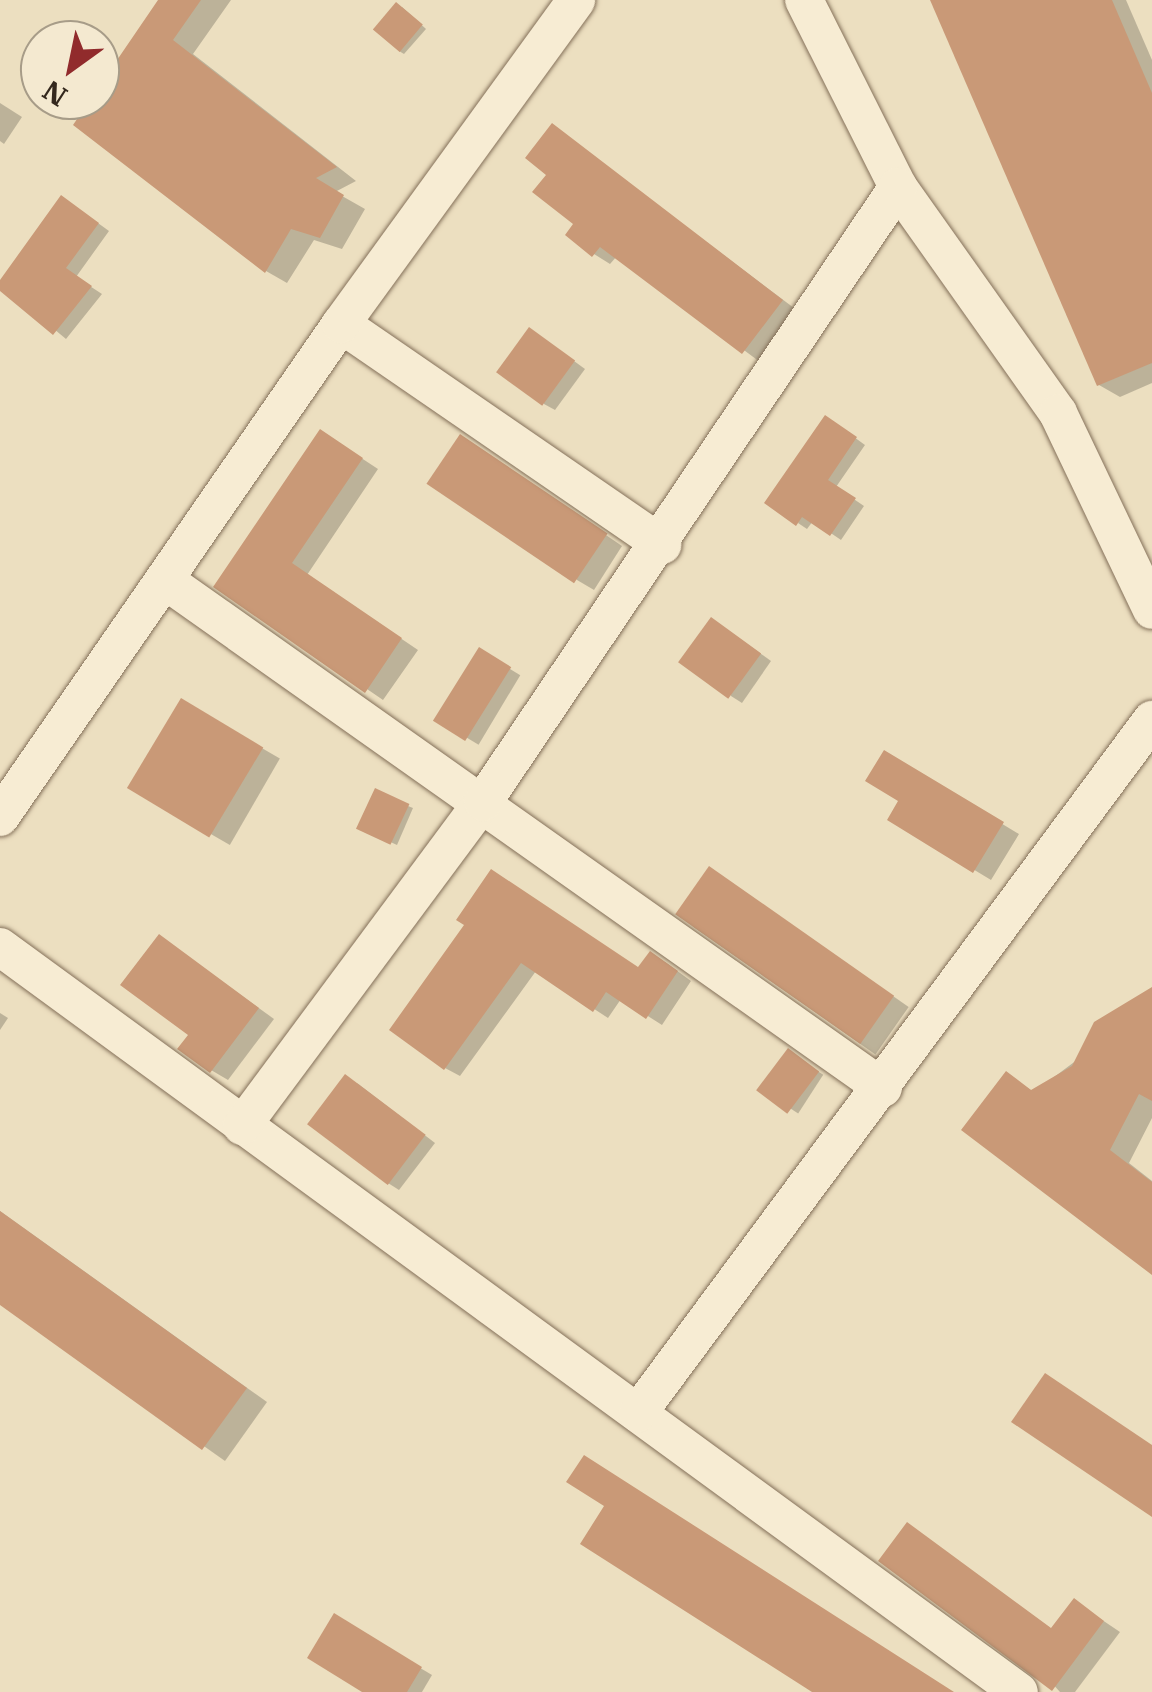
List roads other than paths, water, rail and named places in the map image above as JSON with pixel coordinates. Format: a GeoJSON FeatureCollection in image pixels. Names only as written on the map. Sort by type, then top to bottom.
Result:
{"type":"FeatureCollection","features":[{"type":"Feature","properties":{"kind":"street"},"geometry":{"type":"LineString","coordinates":[[0,817],[341,324],[576,0]]}},
{"type":"Feature","properties":{"kind":"street"},"geometry":{"type":"LineString","coordinates":[[804,0],[898,187],[1058,413],[1152,610]]}},
{"type":"Feature","properties":{"kind":"street"},"geometry":{"type":"LineString","coordinates":[[242,1126],[483,802],[662,545],[898,187]]}},
{"type":"Feature","properties":{"kind":"street"},"geometry":{"type":"LineString","coordinates":[[341,324],[662,545]]}},
{"type":"Feature","properties":{"kind":"street"},"geometry":{"type":"LineString","coordinates":[[166,581],[883,1088]]}},
{"type":"Feature","properties":{"kind":"street"},"geometry":{"type":"LineString","coordinates":[[638,1413],[883,1088],[1152,720]]}},
{"type":"Feature","properties":{"kind":"street"},"geometry":{"type":"LineString","coordinates":[[0,947],[1019,1692]]}}]}
